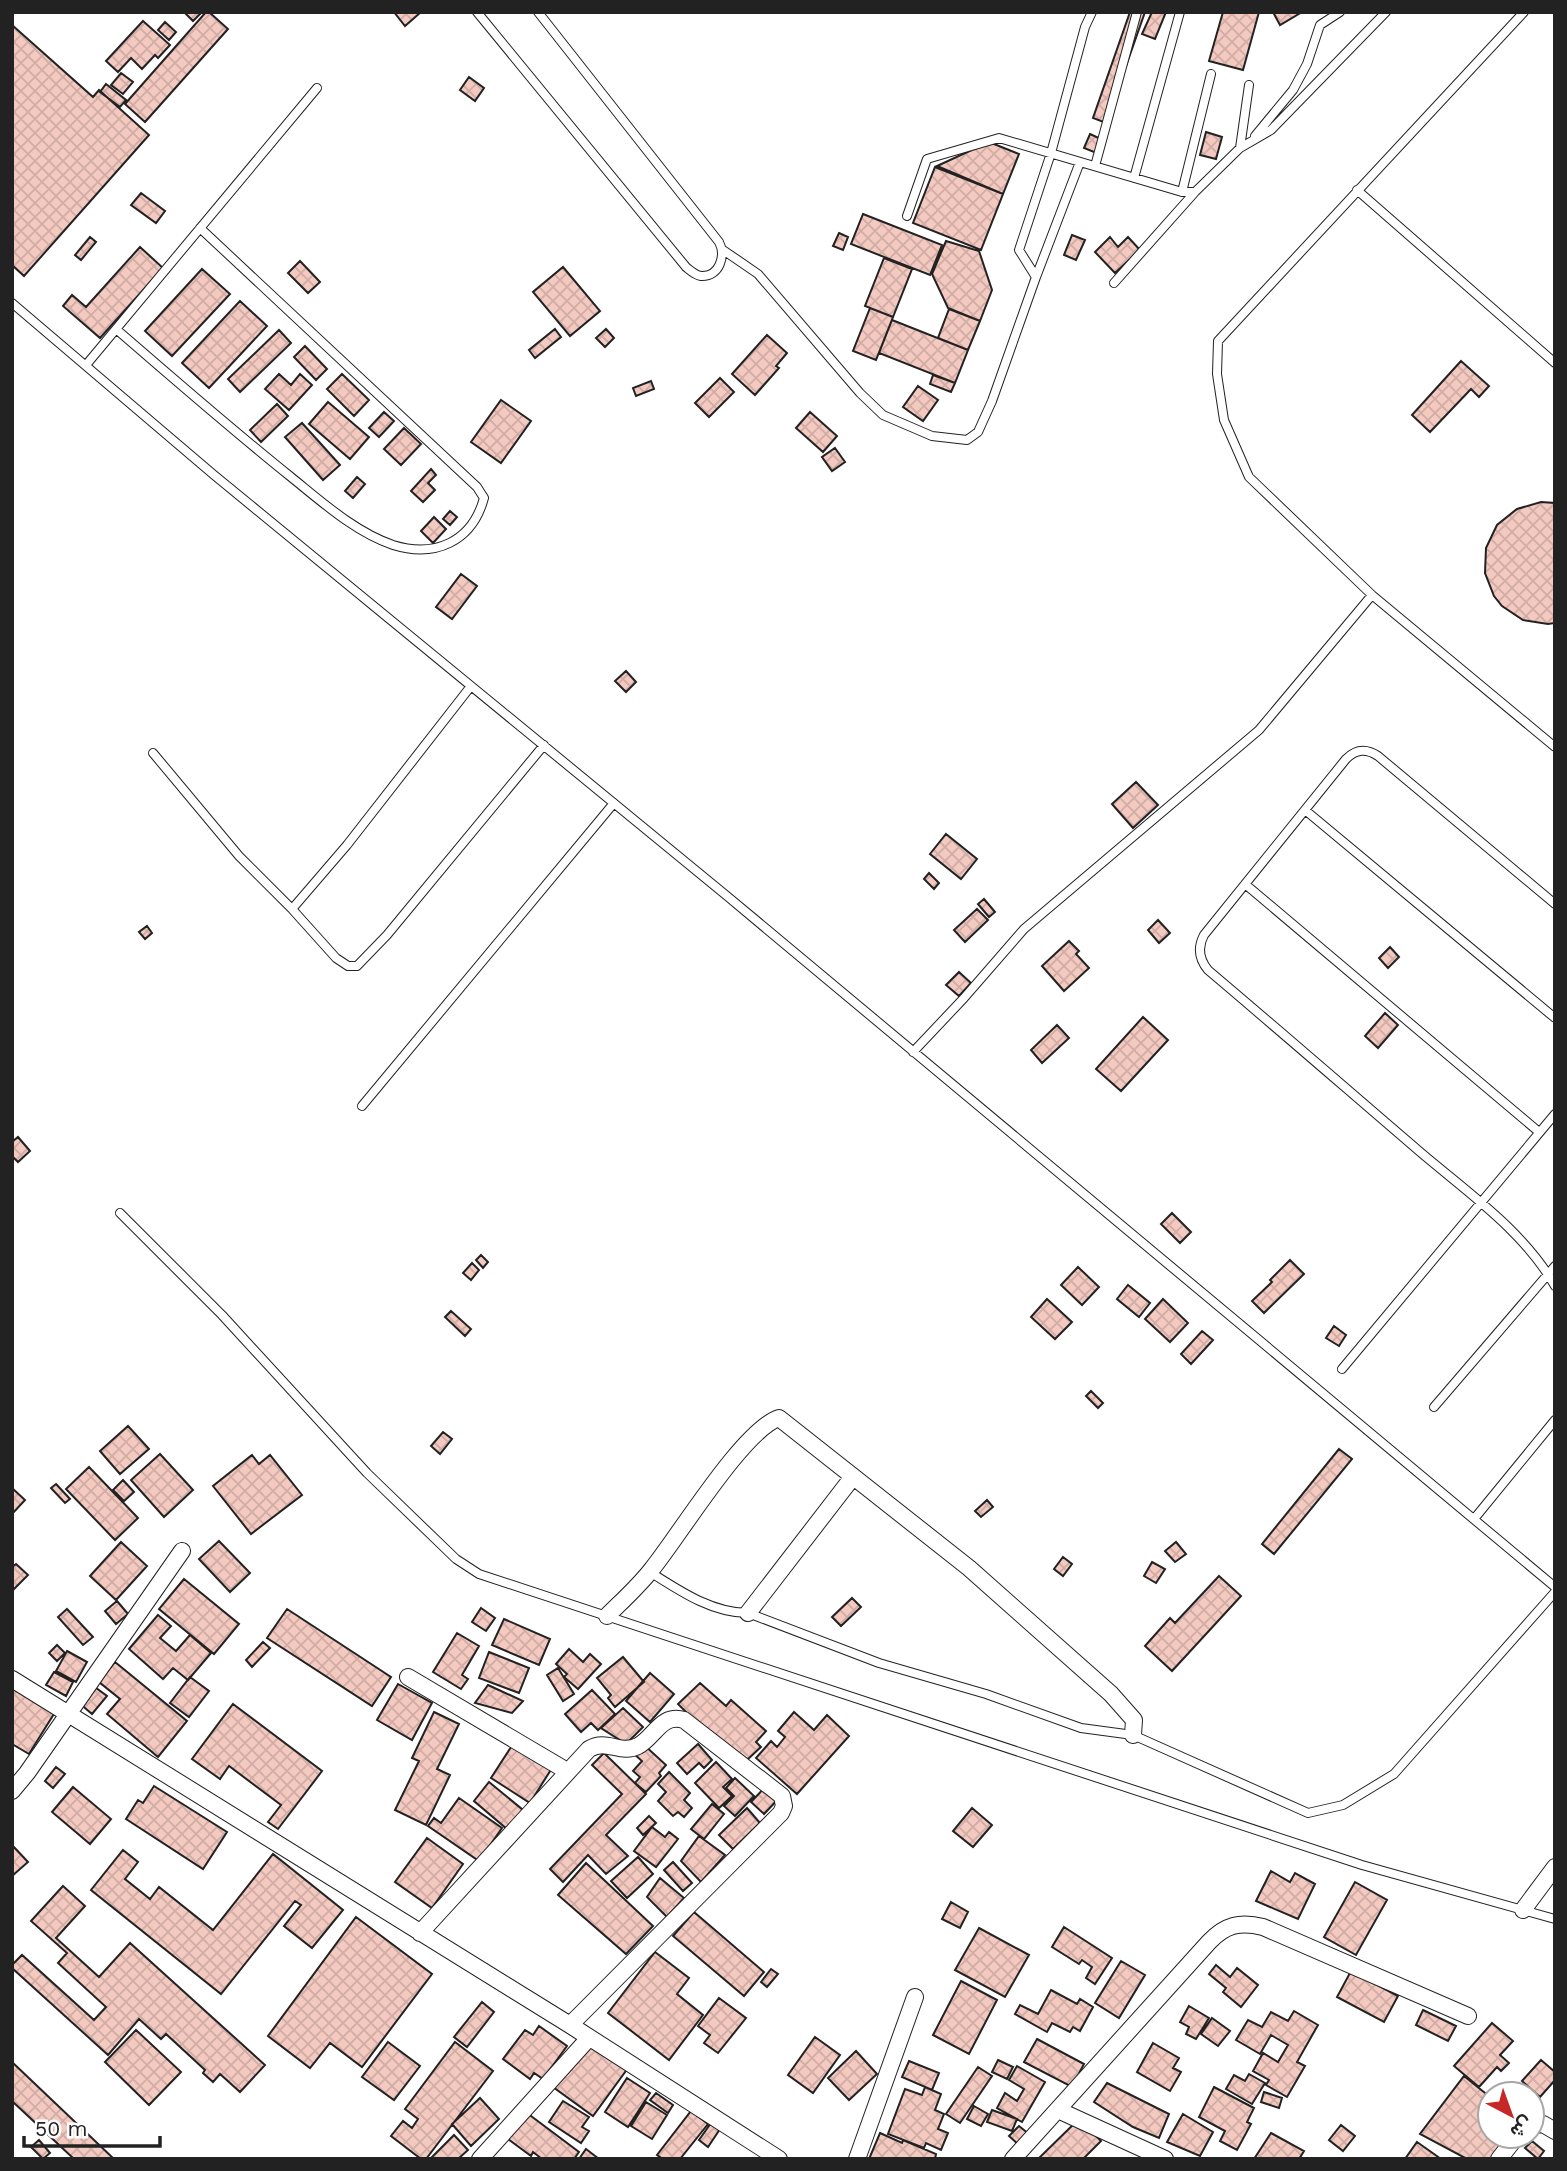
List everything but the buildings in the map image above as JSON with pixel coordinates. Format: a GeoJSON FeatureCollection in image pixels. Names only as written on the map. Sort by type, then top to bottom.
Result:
{"type":"FeatureCollection","features":[{"type":"Feature","properties":{"kind":"street"},"geometry":{"type":"LineString","coordinates":[[607,1616],[650,1572],[742,1447],[770,1421],[779,1418],[969,1568],[1111,1694],[1134,1720],[1133,1735]]}},
{"type":"Feature","properties":{"kind":"street"},"geometry":{"type":"LineString","coordinates":[[748,1613],[852,1478]]}},
{"type":"Feature","properties":{"kind":"street"},"geometry":{"type":"LineString","coordinates":[[12,1790],[27,1773],[182,1551]]}},
{"type":"Feature","properties":{"kind":"street"},"geometry":{"type":"LineString","coordinates":[[408,1677],[567,1771]]}},
{"type":"Feature","properties":{"kind":"street"},"geometry":{"type":"LineString","coordinates":[[12,1679],[570,2025],[779,2159]]}},
{"type":"Feature","properties":{"kind":"street"},"geometry":{"type":"LineString","coordinates":[[420,1933],[589,1749],[607,1744],[624,1749],[636,1747],[665,1721],[678,1718],[689,1723],[779,1794],[785,1803],[783,1810],[570,2025]]}},
{"type":"Feature","properties":{"kind":"street"},"geometry":{"type":"LineString","coordinates":[[12,1763],[27,1773]]}},
{"type":"Feature","properties":{"kind":"street"},"geometry":{"type":"LineString","coordinates":[[1523,1910],[1555,1867]]}},
{"type":"Feature","properties":{"kind":"street"},"geometry":{"type":"LineString","coordinates":[[1013,2159],[1217,1934],[1227,1927],[1251,1924],[1263,1927],[1468,2017]]}},
{"type":"Feature","properties":{"kind":"street"},"geometry":{"type":"LineString","coordinates":[[857,2159],[915,1997]]}},
{"type":"Feature","properties":{"kind":"street"},"geometry":{"type":"LineString","coordinates":[[480,2159],[589,2039]]}},
{"type":"Feature","properties":{"kind":"street"},"geometry":{"type":"LineString","coordinates":[[1058,2110],[1165,2159]]}},
{"type":"Feature","properties":{"kind":"lane"},"geometry":{"type":"LineString","coordinates":[[477,12],[686,267],[695,274],[704,276],[713,272],[722,262],[723,250]]}},
{"type":"Feature","properties":{"kind":"lane"},"geometry":{"type":"LineString","coordinates":[[538,12],[723,250],[758,274],[860,393],[883,415],[932,436],[967,440],[978,432],[992,401],[1080,162]]}},
{"type":"Feature","properties":{"kind":"lane"},"geometry":{"type":"LineString","coordinates":[[1036,277],[1019,250],[1051,153],[1085,27],[1092,12]]}},
{"type":"Feature","properties":{"kind":"lane"},"geometry":{"type":"LineString","coordinates":[[1095,166],[1137,12]]}},
{"type":"Feature","properties":{"kind":"lane"},"geometry":{"type":"LineString","coordinates":[[1134,178],[1180,12]]}},
{"type":"Feature","properties":{"kind":"lane"},"geometry":{"type":"LineString","coordinates":[[1253,139],[1293,90],[1307,64],[1320,25],[1340,12]]}},
{"type":"Feature","properties":{"kind":"lane"},"geometry":{"type":"LineString","coordinates":[[1114,283],[1195,192],[1240,148],[1271,130],[1386,12]]}},
{"type":"Feature","properties":{"kind":"lane"},"geometry":{"type":"LineString","coordinates":[[1524,12],[1217,341],[1217,374],[1224,420],[1250,477],[1373,595],[1555,747]]}},
{"type":"Feature","properties":{"kind":"lane"},"geometry":{"type":"LineString","coordinates":[[1182,192],[1211,74]]}},
{"type":"Feature","properties":{"kind":"lane"},"geometry":{"type":"LineString","coordinates":[[1240,148],[1249,85]]}},
{"type":"Feature","properties":{"kind":"lane"},"geometry":{"type":"LineString","coordinates":[[86,365],[317,88]]}},
{"type":"Feature","properties":{"kind":"lane"},"geometry":{"type":"LineString","coordinates":[[907,216],[927,159],[999,138],[1182,192],[1195,192]]}},
{"type":"Feature","properties":{"kind":"lane"},"geometry":{"type":"LineString","coordinates":[[1357,190],[1555,363]]}},
{"type":"Feature","properties":{"kind":"lane"},"geometry":{"type":"LineString","coordinates":[[116,329],[234,432],[347,522],[393,545],[426,551],[447,546],[462,536],[480,514],[484,498],[477,487],[200,228]]}},
{"type":"Feature","properties":{"kind":"lane"},"geometry":{"type":"LineString","coordinates":[[12,303],[214,475],[614,803],[1555,1589],[1394,1774],[1343,1805],[1308,1813],[1133,1735],[1081,1728],[986,1694],[879,1663],[748,1613],[736,1613],[688,1597],[650,1572]]}},
{"type":"Feature","properties":{"kind":"lane"},"geometry":{"type":"LineString","coordinates":[[913,1052],[1024,929],[1259,730],[1373,595]]}},
{"type":"Feature","properties":{"kind":"lane"},"geometry":{"type":"LineString","coordinates":[[292,909],[347,845],[471,686]]}},
{"type":"Feature","properties":{"kind":"lane"},"geometry":{"type":"LineString","coordinates":[[153,753],[239,856],[336,958],[348,966],[357,966],[387,935],[544,746]]}},
{"type":"Feature","properties":{"kind":"lane"},"geometry":{"type":"LineString","coordinates":[[1555,904],[1372,752],[1358,751],[1352,754],[1245,884],[1201,941],[1200,953],[1204,965],[1528,1247],[1555,1286]]}},
{"type":"Feature","properties":{"kind":"lane"},"geometry":{"type":"LineString","coordinates":[[362,1105],[614,803]]}},
{"type":"Feature","properties":{"kind":"lane"},"geometry":{"type":"LineString","coordinates":[[1305,810],[1555,1018]]}},
{"type":"Feature","properties":{"kind":"lane"},"geometry":{"type":"LineString","coordinates":[[1245,884],[1539,1132]]}},
{"type":"Feature","properties":{"kind":"lane"},"geometry":{"type":"LineString","coordinates":[[1342,1369],[1555,1114]]}},
{"type":"Feature","properties":{"kind":"lane"},"geometry":{"type":"LineString","coordinates":[[120,1213],[222,1315],[367,1473],[456,1559],[479,1574],[1362,1865],[1555,1919]]}},
{"type":"Feature","properties":{"kind":"lane"},"geometry":{"type":"LineString","coordinates":[[1434,1407],[1555,1266]]}},
{"type":"Feature","properties":{"kind":"lane"},"geometry":{"type":"LineString","coordinates":[[1474,1519],[1555,1420]]}}]}
